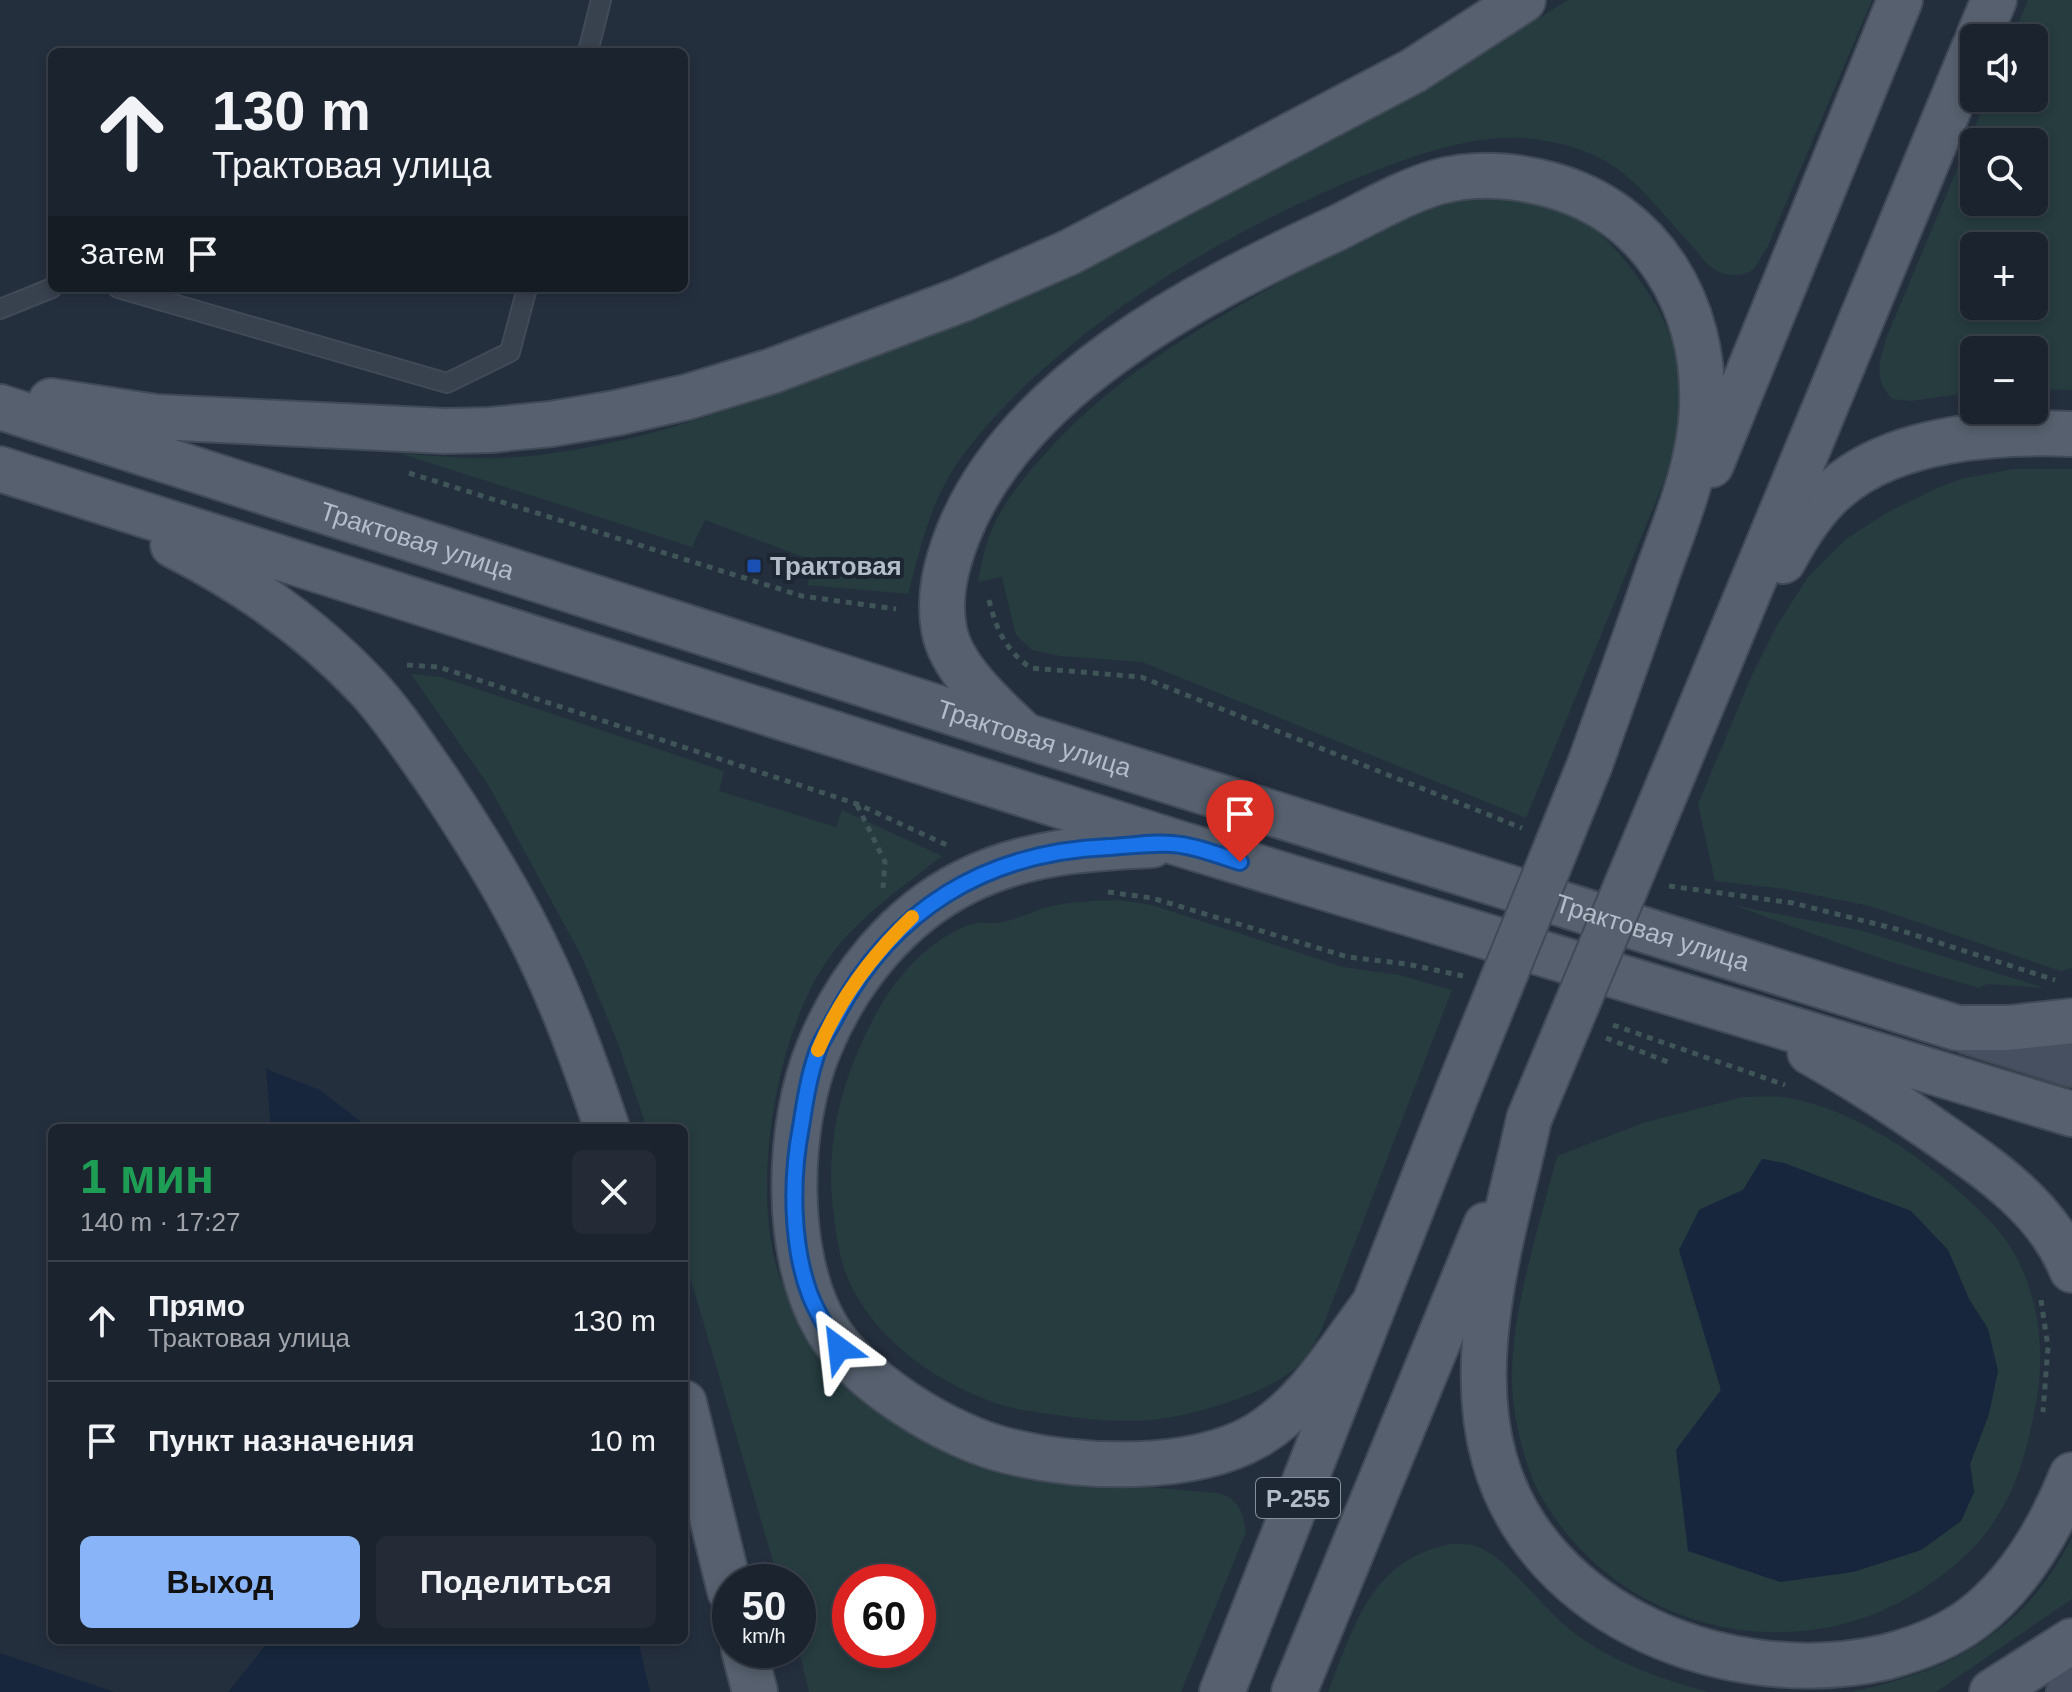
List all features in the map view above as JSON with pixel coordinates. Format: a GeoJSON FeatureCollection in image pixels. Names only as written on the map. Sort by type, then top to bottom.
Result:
{"type":"FeatureCollection","features":[{"type":"Feature","properties":{"kind":"main road"},"geometry":{"type":"LineString","coordinates":[[0,394],[156,417],[433,431],[551,424],[687,397],[772,371],[963,299],[1070,252],[1413,71],[1523,0]]}},
{"type":"Feature","properties":{"kind":"main road"},"geometry":{"type":"LineString","coordinates":[[1181,844],[1062,851],[1037,856],[983,874],[921,910],[871,959],[849,989],[819,1047],[809,1079],[795,1156],[795,1226],[809,1293],[839,1348],[861,1372],[934,1420],[1006,1451],[1050,1459],[1103,1463],[1188,1458],[1230,1449],[1258,1435],[1280,1419],[1311,1388],[1374,1304],[1900,0]]}},
{"type":"Feature","properties":{"kind":"main road"},"geometry":{"type":"LineString","coordinates":[[1984,24],[1994,0]]}},
{"type":"Feature","properties":{"kind":"main road"},"geometry":{"type":"LineString","coordinates":[[1294,1692],[1960,82]]}},
{"type":"Feature","properties":{"kind":"main road"},"geometry":{"type":"LineString","coordinates":[[1026,736],[970,679],[944,634],[942,613],[942,591],[948,566],[965,518],[978,492],[1009,450],[1041,414],[1099,364],[1158,320],[1210,290],[1439,182],[1511,176],[1583,195],[1604,206],[1641,235],[1666,266],[1684,303],[1700,370],[1702,409],[1696,458],[1590,764]]}},
{"type":"Feature","properties":{"kind":"main road","name":"Трактовая улица"},"geometry":{"type":"LineString","coordinates":[[0,407],[1026,736],[2072,1064]]}},
{"type":"Feature","properties":{"kind":"main road"},"geometry":{"type":"LineString","coordinates":[[1669,784],[1788,551],[1805,524],[1839,486],[1909,450],[2003,434],[2072,434]]}},
{"type":"Feature","properties":{"kind":"main road","name":"Трактовая улица"},"geometry":{"type":"LineString","coordinates":[[0,469],[1181,844],[2072,1114]]}},
{"type":"Feature","properties":{"kind":"main road"},"geometry":{"type":"LineString","coordinates":[[64,490],[231,577],[322,644],[367,687],[401,727],[458,811],[522,919],[566,1018],[606,1124]]}},
{"type":"Feature","properties":{"kind":"main road"},"geometry":{"type":"LineString","coordinates":[[1957,1028],[2008,1028],[2065,1001]]}},
{"type":"Feature","properties":{"kind":"main road"},"geometry":{"type":"LineString","coordinates":[[1741,1014],[1829,1063],[1966,1153],[2029,1205],[2059,1243],[2072,1270]]}},
{"type":"Feature","properties":{"kind":"main road"},"geometry":{"type":"LineString","coordinates":[[1529,1119],[1491,1298],[1484,1390],[1490,1435],[1498,1470],[1515,1509],[1553,1565],[1618,1616],[1658,1638],[1697,1651],[1741,1662],[1780,1667],[1825,1667],[1869,1661],[1908,1651],[1942,1637],[1973,1618],[2010,1582],[2039,1542],[2072,1475]]}},
{"type":"Feature","properties":{"kind":"main road","name":"Р-255"},"geometry":{"type":"LineString","coordinates":[[1222,1692],[1374,1304]]}},
{"type":"Feature","properties":{"kind":"main road"},"geometry":{"type":"LineString","coordinates":[[688,1419],[723,1564]]}},
{"type":"Feature","properties":{"kind":"main road"},"geometry":{"type":"LineString","coordinates":[[1992,1692],[2072,1641]]}},
{"type":"Feature","properties":{"kind":"main road"},"geometry":{"type":"LineString","coordinates":[[749,1668],[755,1692]]}},
{"type":"Feature","properties":{"kind":"lane"},"geometry":{"type":"LineString","coordinates":[[589,48],[601,0]]}},
{"type":"Feature","properties":{"kind":"lane"},"geometry":{"type":"LineString","coordinates":[[0,309],[48,290]]}},
{"type":"Feature","properties":{"kind":"lane"},"geometry":{"type":"LineString","coordinates":[[132,292],[447,383],[510,352],[526,292]]}},
{"type":"Feature","properties":{"kind":"path"},"geometry":{"type":"LineString","coordinates":[[400,470],[802,596],[896,609]]}},
{"type":"Feature","properties":{"kind":"path"},"geometry":{"type":"LineString","coordinates":[[989,600],[997,631],[1017,658],[1031,668],[1141,677],[1536,833]]}},
{"type":"Feature","properties":{"kind":"path"},"geometry":{"type":"LineString","coordinates":[[407,665],[439,667],[857,804],[951,847]]}},
{"type":"Feature","properties":{"kind":"path"},"geometry":{"type":"LineString","coordinates":[[857,804],[885,862],[882,891]]}},
{"type":"Feature","properties":{"kind":"path"},"geometry":{"type":"LineString","coordinates":[[1668,885],[1793,903],[1896,929],[2065,1001]]}},
{"type":"Feature","properties":{"kind":"path"},"geometry":{"type":"LineString","coordinates":[[1569,1024],[1668,1062]]}},
{"type":"Feature","properties":{"kind":"green space"},"geometry":{"type":"Polygon","coordinates":[[[1568,0],[1872,0],[1767,248],[1754,269],[1734,275],[1711,267],[1633,181],[1613,165],[1562,144],[1522,138],[1481,140],[1442,148],[1384,168],[1311,198],[1200,256],[1093,328],[1045,368],[1001,410],[952,471],[929,522],[908,594],[807,585],[816,562],[705,520],[692,547],[399,453],[501,458],[563,452],[625,440],[687,423],[810,379],[1091,258],[1264,176],[1418,91],[1568,0]]]}},
{"type":"Feature","properties":{"kind":"green space"},"geometry":{"type":"Polygon","coordinates":[[[2028,0],[2072,0],[2072,390],[2048,389],[2048,336],[1960,336],[1960,394],[1911,401],[1892,399],[1882,384],[1879,369],[1887,336],[1960,162],[1960,216],[2048,216],[2048,128],[1974,128],[1981,112],[2048,112],[2048,24],[2018,24],[2028,0]]]}},
{"type":"Feature","properties":{"kind":"green space"},"geometry":{"type":"Polygon","coordinates":[[[1506,192],[1566,211],[1588,225],[1617,251],[1651,297],[1665,322],[1679,370],[1680,395],[1673,448],[1665,479],[1526,818],[1142,662],[1060,656],[1032,650],[1016,635],[1002,577],[978,582],[990,535],[1003,508],[1022,481],[1099,401],[1189,335],[1340,250],[1421,213],[1477,196],[1506,192]]]}},
{"type":"Feature","properties":{"kind":"green space"},"geometry":{"type":"Polygon","coordinates":[[[2013,469],[2072,469],[2072,968],[2060,971],[1870,906],[1785,889],[1715,881],[1698,804],[1752,675],[1776,627],[1808,577],[1846,539],[1888,512],[1961,479],[2013,469]]]}},
{"type":"Feature","properties":{"kind":"green space"},"geometry":{"type":"Polygon","coordinates":[[[411,674],[441,677],[724,771],[719,791],[836,827],[842,810],[942,856],[877,907],[835,950],[807,997],[793,1032],[782,1070],[769,1151],[769,1228],[778,1272],[792,1304],[816,1342],[1100,1483],[1217,1493],[1235,1502],[1246,1532],[1181,1692],[809,1692],[803,1668],[816,1668],[816,1564],[774,1564],[688,1270],[688,1124],[646,1124],[617,1041],[582,957],[489,786],[411,674]]]}},
{"type":"Feature","properties":{"kind":"green space"},"geometry":{"type":"Polygon","coordinates":[[[1120,900],[1152,905],[1343,967],[1399,975],[1452,990],[1321,1331],[1305,1359],[1277,1381],[1246,1396],[1182,1415],[1135,1421],[1088,1419],[1009,1407],[959,1387],[912,1358],[873,1320],[846,1274],[831,1190],[834,1134],[847,1079],[879,1008],[914,961],[945,937],[970,924],[1003,922],[1066,904],[1120,900]]]}},
{"type":"Feature","properties":{"kind":"green space"},"geometry":{"type":"Polygon","coordinates":[[[1733,905],[1863,931],[2044,988],[1987,984],[1979,988],[1888,961],[1733,905]]]}},
{"type":"Feature","properties":{"kind":"green space"},"geometry":{"type":"Polygon","coordinates":[[[1743,1097],[1789,1098],[1822,1107],[1875,1131],[1925,1164],[1990,1221],[2017,1259],[2034,1303],[2040,1351],[2037,1397],[2018,1474],[2005,1503],[1978,1542],[1942,1575],[1902,1601],[1854,1621],[1805,1631],[1755,1631],[1706,1623],[1659,1606],[1616,1580],[1578,1547],[1540,1495],[1522,1446],[1512,1378],[1518,1314],[1557,1156],[1643,1123],[1743,1097]],[[1763,1159],[1743,1190],[1699,1210],[1721,1391],[1676,1450],[1853,1572],[1921,1550],[1961,1521],[1974,1492],[1970,1464],[1989,1414],[1988,1329],[1969,1299],[1948,1250],[1911,1211],[1763,1159]]]}},
{"type":"Feature","properties":{"kind":"green space"},"geometry":{"type":"Polygon","coordinates":[[[2072,1538],[2072,1599],[1936,1692],[1850,1692],[1921,1672],[1981,1643],[2031,1599],[2053,1571],[2072,1538]]]}},
{"type":"Feature","properties":{"kind":"green space"},"geometry":{"type":"Polygon","coordinates":[[[1451,1544],[1473,1545],[1501,1561],[1573,1632],[1605,1653],[1655,1675],[1709,1692],[1328,1692],[1357,1620],[1384,1580],[1401,1564],[1424,1552],[1451,1544]]]}},
{"type":"Feature","properties":{"kind":"water"},"geometry":{"type":"Polygon","coordinates":[[[266,1069],[320,1090],[364,1124],[271,1124],[266,1069]]]}},
{"type":"Feature","properties":{"kind":"water"},"geometry":{"type":"Polygon","coordinates":[[[1762,1159],[1784,1163],[1911,1211],[1948,1250],[1969,1299],[1988,1329],[1998,1371],[1989,1414],[1970,1464],[1974,1492],[1961,1521],[1921,1550],[1853,1572],[1780,1582],[1688,1551],[1676,1450],[1721,1390],[1679,1250],[1699,1210],[1743,1190],[1762,1159]]]}},
{"type":"Feature","properties":{"kind":"water"},"geometry":{"type":"Polygon","coordinates":[[[267,1644],[639,1644],[650,1692],[228,1692],[267,1644]]]}},
{"type":"Feature","properties":{"kind":"water"},"geometry":{"type":"Polygon","coordinates":[[[0,1653],[114,1692],[0,1692],[0,1653]]]}},
{"type":"Feature","properties":{"kind":"slow traffic"},"geometry":{"type":"LineString","coordinates":[[818,1050],[849,989],[871,959],[912,917]]}},
{"type":"Feature","properties":{"kind":"place","name":"Трактовая"},"geometry":{"type":"Point","coordinates":[754,566]}},
{"type":"Feature","properties":{"kind":"route"},"geometry":{"type":"LineString","coordinates":[[839,1348],[809,1293],[795,1226],[795,1156],[809,1079],[819,1047],[849,989],[871,959],[900,929],[941,895],[983,874],[1037,856],[1092,848],[1181,844],[1240,862]]}}]}
